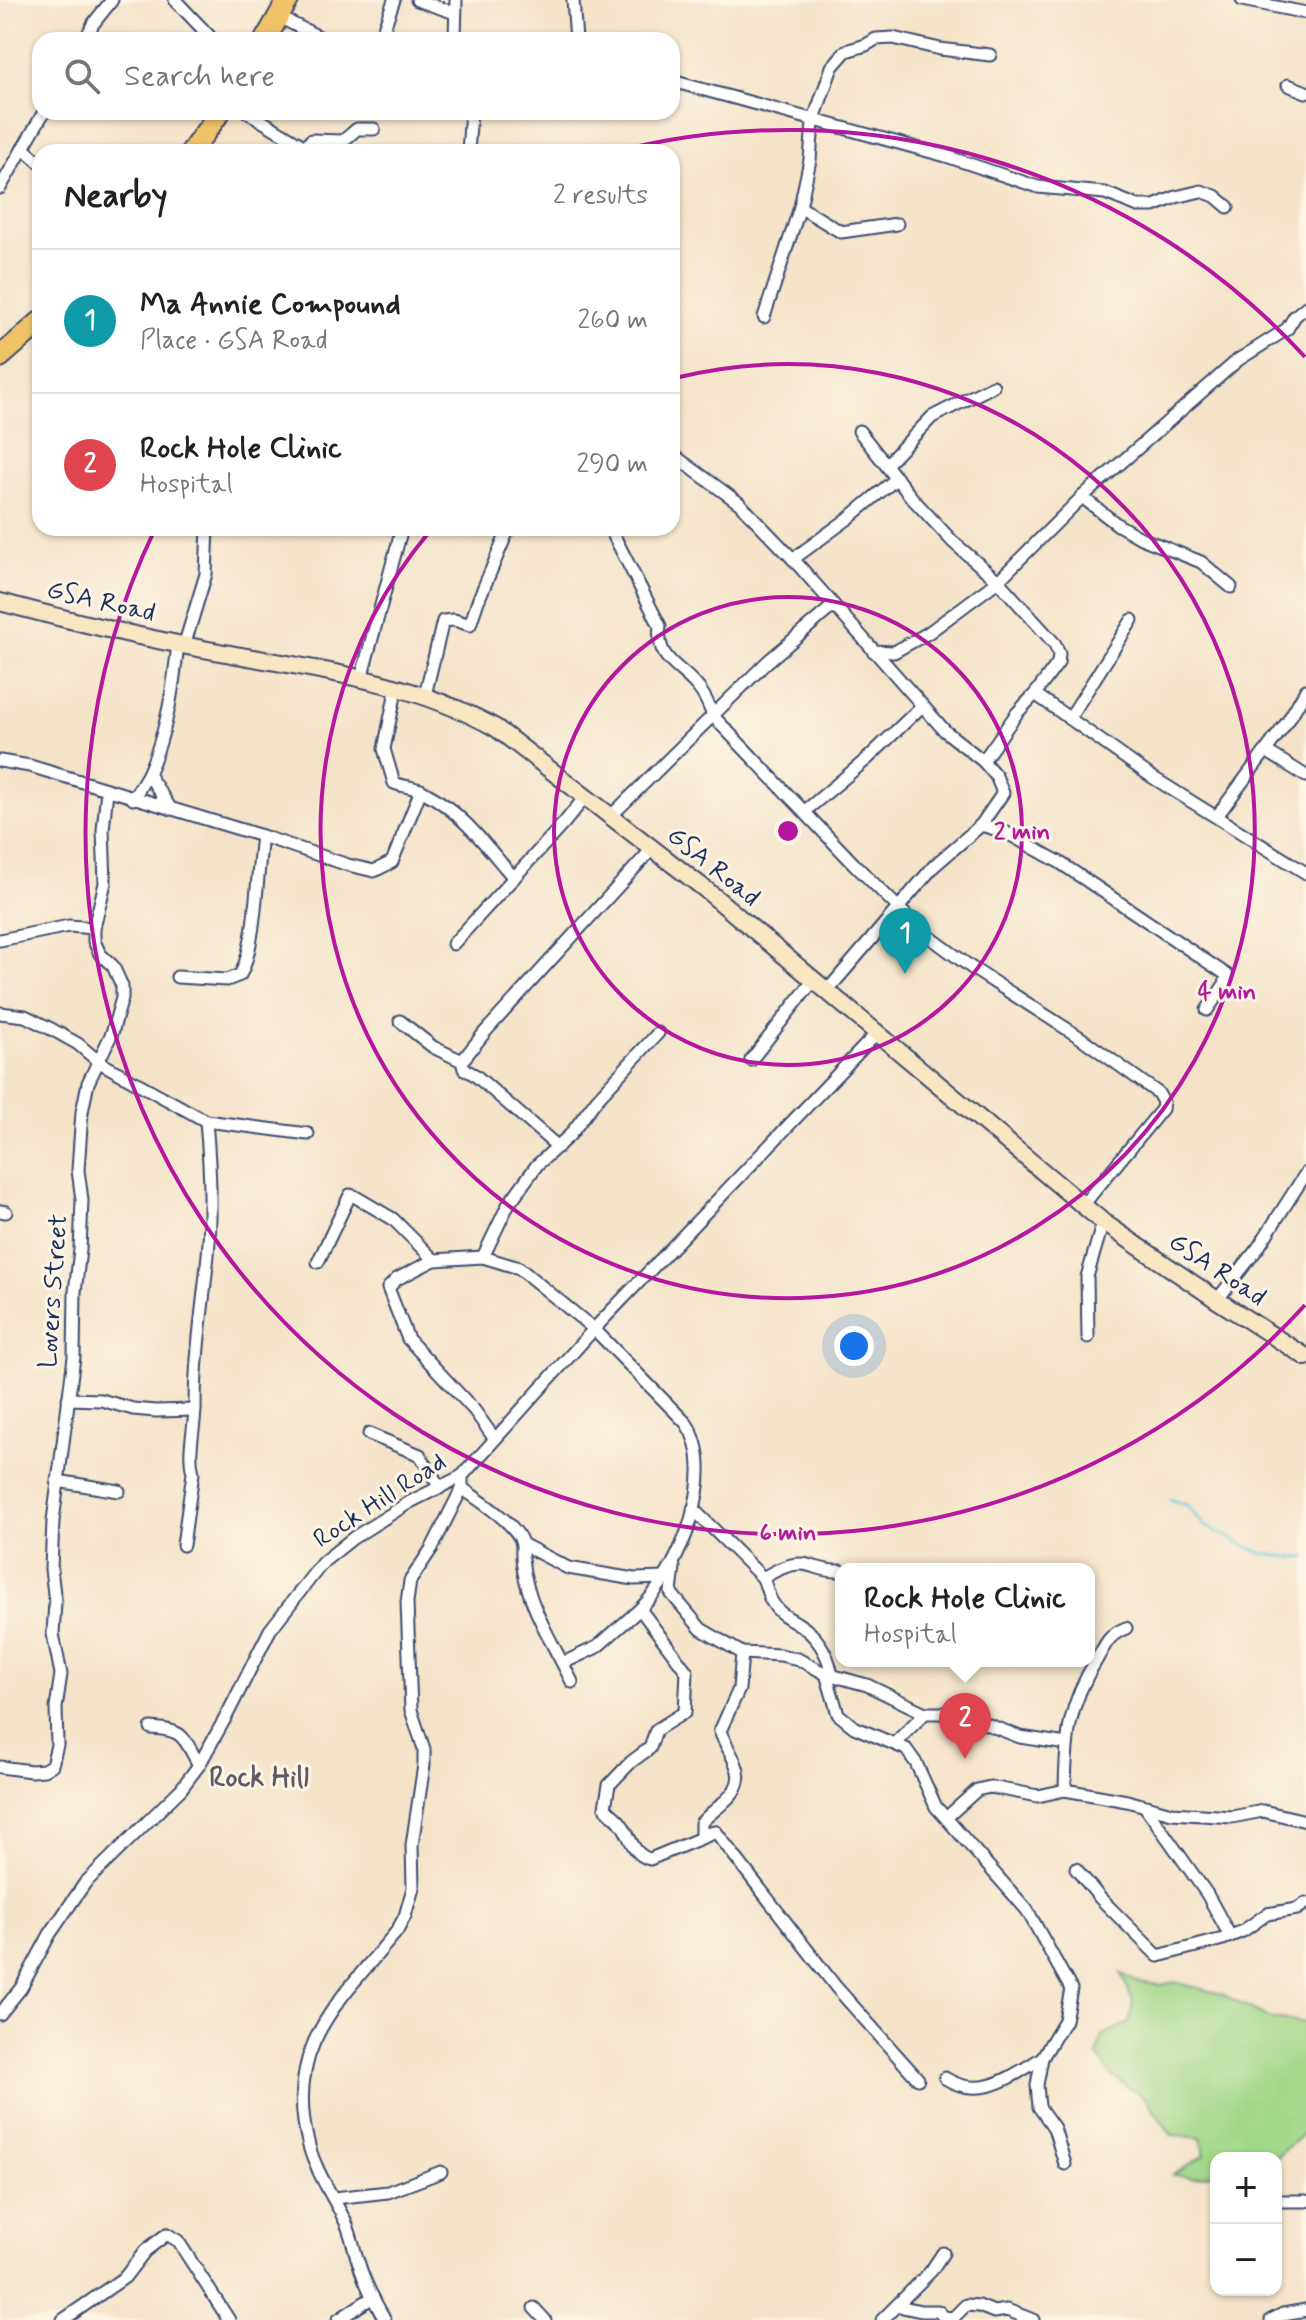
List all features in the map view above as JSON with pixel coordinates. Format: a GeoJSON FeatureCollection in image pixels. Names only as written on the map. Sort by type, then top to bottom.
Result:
{"type":"FeatureCollection","features":[{"type":"Feature","properties":{"kind":"highway"},"geometry":{"type":"LineString","coordinates":[[269,32],[287,0]]}},
{"type":"Feature","properties":{"kind":"highway"},"geometry":{"type":"LineString","coordinates":[[283,32],[301,0]]}},
{"type":"Feature","properties":{"kind":"highway"},"geometry":{"type":"LineString","coordinates":[[197,144],[214,120]]}},
{"type":"Feature","properties":{"kind":"highway"},"geometry":{"type":"LineString","coordinates":[[212,144],[228,120]]}},
{"type":"Feature","properties":{"kind":"highway"},"geometry":{"type":"LineString","coordinates":[[0,357],[32,329]]}},
{"type":"Feature","properties":{"kind":"highway"},"geometry":{"type":"LineString","coordinates":[[0,372],[32,345]]}},
{"type":"Feature","properties":{"kind":"street"},"geometry":{"type":"LineString","coordinates":[[89,32],[112,0]]}},
{"type":"Feature","properties":{"kind":"street"},"geometry":{"type":"LineString","coordinates":[[175,0],[205,32]]}},
{"type":"Feature","properties":{"kind":"street"},"geometry":{"type":"LineString","coordinates":[[382,32],[394,0]]}},
{"type":"Feature","properties":{"kind":"street"},"geometry":{"type":"LineString","coordinates":[[417,0],[455,13]]}},
{"type":"Feature","properties":{"kind":"street"},"geometry":{"type":"LineString","coordinates":[[455,32],[456,0]]}},
{"type":"Feature","properties":{"kind":"street"},"geometry":{"type":"LineString","coordinates":[[573,0],[575,32]]}},
{"type":"Feature","properties":{"kind":"street"},"geometry":{"type":"LineString","coordinates":[[1242,0],[1305,13]]}},
{"type":"Feature","properties":{"kind":"street"},"geometry":{"type":"LineString","coordinates":[[1291,0],[1305,13]]}},
{"type":"Feature","properties":{"kind":"street"},"geometry":{"type":"LineString","coordinates":[[289,22],[309,32]]}},
{"type":"Feature","properties":{"kind":"street"},"geometry":{"type":"LineString","coordinates":[[764,317],[800,207],[812,146],[813,122],[832,67],[846,51],[876,39],[893,38],[940,49],[990,55]]}},
{"type":"Feature","properties":{"kind":"street"},"geometry":{"type":"LineString","coordinates":[[680,83],[744,99],[813,122],[946,156],[1038,187],[1105,193],[1138,206],[1154,206],[1201,191],[1215,196],[1228,207]]}},
{"type":"Feature","properties":{"kind":"street"},"geometry":{"type":"LineString","coordinates":[[1288,85],[1306,92]]}},
{"type":"Feature","properties":{"kind":"street"},"geometry":{"type":"LineString","coordinates":[[0,188],[39,120]]}},
{"type":"Feature","properties":{"kind":"street"},"geometry":{"type":"LineString","coordinates":[[259,120],[297,144]]}},
{"type":"Feature","properties":{"kind":"street"},"geometry":{"type":"LineString","coordinates":[[469,144],[470,120]]}},
{"type":"Feature","properties":{"kind":"street"},"geometry":{"type":"LineString","coordinates":[[309,144],[311,140],[343,141],[357,129],[374,129]]}},
{"type":"Feature","properties":{"kind":"street"},"geometry":{"type":"LineString","coordinates":[[307,144],[309,133]]}},
{"type":"Feature","properties":{"kind":"street"},"geometry":{"type":"LineString","coordinates":[[23,148],[32,156]]}},
{"type":"Feature","properties":{"kind":"street"},"geometry":{"type":"LineString","coordinates":[[800,207],[841,232],[897,224]]}},
{"type":"Feature","properties":{"kind":"street"},"geometry":{"type":"LineString","coordinates":[[885,663],[894,652],[928,633],[998,581],[1082,497],[1238,360],[1287,329],[1295,316],[1306,307]]}},
{"type":"Feature","properties":{"kind":"street"},"geometry":{"type":"LineString","coordinates":[[887,464],[932,417],[993,386]]}},
{"type":"Feature","properties":{"kind":"street"},"geometry":{"type":"LineString","coordinates":[[859,431],[953,542],[998,581],[1055,644],[1059,654],[1058,663],[983,761]]}},
{"type":"Feature","properties":{"kind":"street"},"geometry":{"type":"LineString","coordinates":[[680,460],[739,503],[793,559],[945,731],[983,761],[996,776],[1003,793],[981,825],[934,866],[751,1060]]}},
{"type":"Feature","properties":{"kind":"street"},"geometry":{"type":"LineString","coordinates":[[793,559],[897,478]]}},
{"type":"Feature","properties":{"kind":"street"},"geometry":{"type":"LineString","coordinates":[[1082,497],[1118,525],[1141,538],[1201,562],[1231,587]]}},
{"type":"Feature","properties":{"kind":"street"},"geometry":{"type":"LineString","coordinates":[[133,799],[160,748],[181,645],[206,574],[208,536]]}},
{"type":"Feature","properties":{"kind":"street"},"geometry":{"type":"LineString","coordinates":[[361,679],[400,536]]}},
{"type":"Feature","properties":{"kind":"street"},"geometry":{"type":"LineString","coordinates":[[425,695],[443,621],[454,620],[470,625],[505,536]]}},
{"type":"Feature","properties":{"kind":"street"},"geometry":{"type":"LineString","coordinates":[[614,536],[660,626],[658,640],[662,652],[702,693],[713,716],[923,932],[1158,1093],[1163,1102],[1162,1109],[1083,1205]]}},
{"type":"Feature","properties":{"kind":"street","name":"GSA Road"},"geometry":{"type":"LineString","coordinates":[[0,602],[181,645],[397,686],[464,710],[496,728],[653,848],[1103,1222],[1306,1357]]}},
{"type":"Feature","properties":{"kind":"street"},"geometry":{"type":"LineString","coordinates":[[611,816],[767,662],[833,606]]}},
{"type":"Feature","properties":{"kind":"street"},"geometry":{"type":"LineString","coordinates":[[1069,719],[1132,620]]}},
{"type":"Feature","properties":{"kind":"street"},"geometry":{"type":"LineString","coordinates":[[873,651],[894,652]]}},
{"type":"Feature","properties":{"kind":"street"},"geometry":{"type":"LineString","coordinates":[[397,686],[384,749],[394,783],[421,790],[466,823],[514,878]]}},
{"type":"Feature","properties":{"kind":"street"},"geometry":{"type":"LineString","coordinates":[[1217,816],[1288,721],[1306,690]]}},
{"type":"Feature","properties":{"kind":"street"},"geometry":{"type":"LineString","coordinates":[[1035,694],[1152,777],[1306,873]]}},
{"type":"Feature","properties":{"kind":"street"},"geometry":{"type":"LineString","coordinates":[[805,811],[867,759],[922,706]]}},
{"type":"Feature","properties":{"kind":"street"},"geometry":{"type":"LineString","coordinates":[[1266,751],[1306,776]]}},
{"type":"Feature","properties":{"kind":"street"},"geometry":{"type":"LineString","coordinates":[[0,761],[30,766],[374,871],[392,862],[421,790]]}},
{"type":"Feature","properties":{"kind":"street"},"geometry":{"type":"LineString","coordinates":[[148,774],[171,809]]}},
{"type":"Feature","properties":{"kind":"street"},"geometry":{"type":"LineString","coordinates":[[0,940],[69,926],[94,928],[105,883],[103,830],[107,790]]}},
{"type":"Feature","properties":{"kind":"street"},"geometry":{"type":"LineString","coordinates":[[453,944],[586,796]]}},
{"type":"Feature","properties":{"kind":"street"},"geometry":{"type":"LineString","coordinates":[[981,825],[1005,832],[1059,862],[1227,975],[1225,984],[1207,1010]]}},
{"type":"Feature","properties":{"kind":"street"},"geometry":{"type":"LineString","coordinates":[[177,977],[235,979],[243,968],[262,836]]}},
{"type":"Feature","properties":{"kind":"street"},"geometry":{"type":"LineString","coordinates":[[462,1061],[653,848]]}},
{"type":"Feature","properties":{"kind":"street","name":"Lovers Street"},"geometry":{"type":"LineString","coordinates":[[0,1767],[44,1770],[52,1765],[57,1745],[56,1708],[61,1674],[53,1634],[55,1602],[51,1569],[57,1481],[74,1357],[82,1200],[78,1170],[82,1112],[88,1083],[119,1014],[122,998],[122,986],[113,966],[100,954],[94,941],[94,928]]}},
{"type":"Feature","properties":{"kind":"street"},"geometry":{"type":"LineString","coordinates":[[0,1013],[25,1016],[78,1044],[99,1062],[206,1121],[308,1134]]}},
{"type":"Feature","properties":{"kind":"street"},"geometry":{"type":"LineString","coordinates":[[400,1021],[433,1047],[462,1061]]}},
{"type":"Feature","properties":{"kind":"street"},"geometry":{"type":"LineString","coordinates":[[483,1257],[508,1205],[542,1159],[558,1147],[658,1033]]}},
{"type":"Feature","properties":{"kind":"street","name":"Rock Hill Road"},"geometry":{"type":"LineString","coordinates":[[0,2014],[21,1988],[50,1934],[85,1883],[181,1789],[199,1765],[270,1630],[323,1562],[410,1502],[462,1482],[494,1438],[594,1329],[877,1033]]}},
{"type":"Feature","properties":{"kind":"street"},"geometry":{"type":"LineString","coordinates":[[462,1061],[464,1069],[558,1147]]}},
{"type":"Feature","properties":{"kind":"street"},"geometry":{"type":"LineString","coordinates":[[183,1545],[193,1473],[190,1463],[195,1410],[194,1361],[208,1254],[209,1157],[206,1121]]}},
{"type":"Feature","properties":{"kind":"street"},"geometry":{"type":"LineString","coordinates":[[1217,1300],[1258,1248],[1306,1173]]}},
{"type":"Feature","properties":{"kind":"street"},"geometry":{"type":"LineString","coordinates":[[318,1262],[350,1195],[393,1219],[434,1260]]}},
{"type":"Feature","properties":{"kind":"street"},"geometry":{"type":"LineString","coordinates":[[1088,1337],[1087,1277],[1103,1222]]}},
{"type":"Feature","properties":{"kind":"street"},"geometry":{"type":"LineString","coordinates":[[494,1438],[474,1410],[408,1339],[388,1288],[397,1279],[434,1260],[483,1257],[519,1268],[594,1329],[694,1433],[700,1478],[675,1562],[671,1593],[701,1629],[742,1653],[798,1659],[829,1675],[867,1685],[925,1713],[958,1713],[1020,1737],[1067,1744]]}},
{"type":"Feature","properties":{"kind":"street"},"geometry":{"type":"LineString","coordinates":[[68,1399],[101,1400],[133,1409],[156,1411],[195,1410]]}},
{"type":"Feature","properties":{"kind":"street"},"geometry":{"type":"LineString","coordinates":[[369,1434],[420,1455],[440,1488]]}},
{"type":"Feature","properties":{"kind":"street"},"geometry":{"type":"LineString","coordinates":[[57,1481],[119,1491]]}},
{"type":"Feature","properties":{"kind":"street"},"geometry":{"type":"LineString","coordinates":[[385,2320],[359,2266],[349,2231],[309,2147],[302,2103],[303,2072],[320,2026],[397,1931],[413,1888],[412,1845],[424,1749],[411,1710],[407,1602],[410,1581],[432,1548],[462,1482],[521,1537],[521,1567],[535,1606],[572,1682]]}},
{"type":"Feature","properties":{"kind":"street"},"geometry":{"type":"LineString","coordinates":[[693,1509],[763,1578],[772,1602],[785,1617],[819,1643],[829,1659],[829,1675],[838,1714],[854,1727],[906,1749],[916,1763],[928,1794],[946,1818],[1027,1910],[1071,1989],[1065,2020],[1042,2058],[1037,2085],[1039,2107],[1054,2128],[1065,2164]]}},
{"type":"Feature","properties":{"kind":"street"},"geometry":{"type":"LineString","coordinates":[[522,1544],[568,1568],[634,1579],[665,1578]]}},
{"type":"Feature","properties":{"kind":"street"},"geometry":{"type":"LineString","coordinates":[[563,1663],[597,1647],[640,1609],[655,1595],[675,1562]]}},
{"type":"Feature","properties":{"kind":"street"},"geometry":{"type":"LineString","coordinates":[[763,1578],[779,1569],[805,1563],[828,1572],[835,1571]]}},
{"type":"Feature","properties":{"kind":"street"},"geometry":{"type":"LineString","coordinates":[[640,1609],[687,1672],[687,1704],[685,1712],[656,1730],[650,1748],[609,1785],[605,1807],[619,1821],[638,1855],[650,1859],[716,1832]]}},
{"type":"Feature","properties":{"kind":"street"},"geometry":{"type":"LineString","coordinates":[[1095,1660],[1110,1636],[1126,1628]]}},
{"type":"Feature","properties":{"kind":"street"},"geometry":{"type":"LineString","coordinates":[[716,1832],[701,1834],[701,1823],[734,1793],[739,1784],[739,1772],[720,1731],[739,1689],[742,1653]]}},
{"type":"Feature","properties":{"kind":"street"},"geometry":{"type":"LineString","coordinates":[[1065,1790],[1069,1720],[1091,1667]]}},
{"type":"Feature","properties":{"kind":"street"},"geometry":{"type":"LineString","coordinates":[[895,1743],[925,1713]]}},
{"type":"Feature","properties":{"kind":"street"},"geometry":{"type":"LineString","coordinates":[[151,1728],[175,1730],[199,1765]]}},
{"type":"Feature","properties":{"kind":"street"},"geometry":{"type":"LineString","coordinates":[[946,1818],[983,1787],[1038,1796],[1065,1790],[1172,1813],[1232,1817],[1263,1811],[1306,1821]]}},
{"type":"Feature","properties":{"kind":"street"},"geometry":{"type":"LineString","coordinates":[[1146,1808],[1207,1894],[1230,1936]]}},
{"type":"Feature","properties":{"kind":"street"},"geometry":{"type":"LineString","coordinates":[[716,1832],[845,1998],[918,2079]]}},
{"type":"Feature","properties":{"kind":"street"},"geometry":{"type":"LineString","coordinates":[[1076,1869],[1100,1898],[1158,1956],[1230,1936],[1267,1914],[1297,1909],[1306,1903]]}},
{"type":"Feature","properties":{"kind":"street"},"geometry":{"type":"LineString","coordinates":[[945,2078],[958,2086],[989,2088],[1042,2058]]}},
{"type":"Feature","properties":{"kind":"street"},"geometry":{"type":"LineString","coordinates":[[334,2198],[388,2192],[441,2172]]}},
{"type":"Feature","properties":{"kind":"street"},"geometry":{"type":"LineString","coordinates":[[1282,2201],[1306,2201]]}},
{"type":"Feature","properties":{"kind":"street"},"geometry":{"type":"LineString","coordinates":[[63,2320],[125,2277],[145,2251],[167,2234],[178,2241],[229,2320]]}},
{"type":"Feature","properties":{"kind":"street"},"geometry":{"type":"LineString","coordinates":[[882,2320],[931,2271],[943,2253]]}},
{"type":"Feature","properties":{"kind":"street"},"geometry":{"type":"LineString","coordinates":[[338,2320],[373,2297]]}},
{"type":"Feature","properties":{"kind":"street"},"geometry":{"type":"LineString","coordinates":[[898,2306],[938,2311],[944,2317],[953,2318],[966,2305],[979,2306],[994,2312],[1007,2310],[1033,2320]]}},
{"type":"Feature","properties":{"kind":"street"},"geometry":{"type":"LineString","coordinates":[[534,2308],[545,2320]]}},
{"type":"Feature","properties":{"kind":"street"},"geometry":{"type":"LineString","coordinates":[[1271,2320],[1283,2314],[1306,2310]]}},
{"type":"Feature","properties":{"kind":"green space"},"geometry":{"type":"Polygon","coordinates":[[[1121,1973],[1137,1982],[1161,1985],[1174,1982],[1222,1994],[1271,2019],[1306,2023],[1306,2131],[1282,2152],[1210,2152],[1210,2174],[1193,2178],[1173,2175],[1205,2155],[1201,2138],[1172,2135],[1146,2099],[1112,2076],[1097,2055],[1103,2035],[1129,2023],[1133,2002],[1121,1973]]]}},
{"type":"Feature","properties":{"kind":"waterway"},"geometry":{"type":"LineString","coordinates":[[1170,1499],[1186,1505],[1205,1526],[1263,1554],[1306,1557]]}},
{"type":"Feature","properties":{"kind":"place","name":"Ma Annie Compound"},"geometry":{"type":"Point","coordinates":[905,974]}},
{"type":"Feature","properties":{"kind":"place","name":"Rock Hole Clinic"},"geometry":{"type":"Point","coordinates":[965,1759]}},
{"type":"Feature","properties":{"kind":"district","name":"Rock Hill"},"geometry":{"type":"Point","coordinates":[259,1778]}}]}
